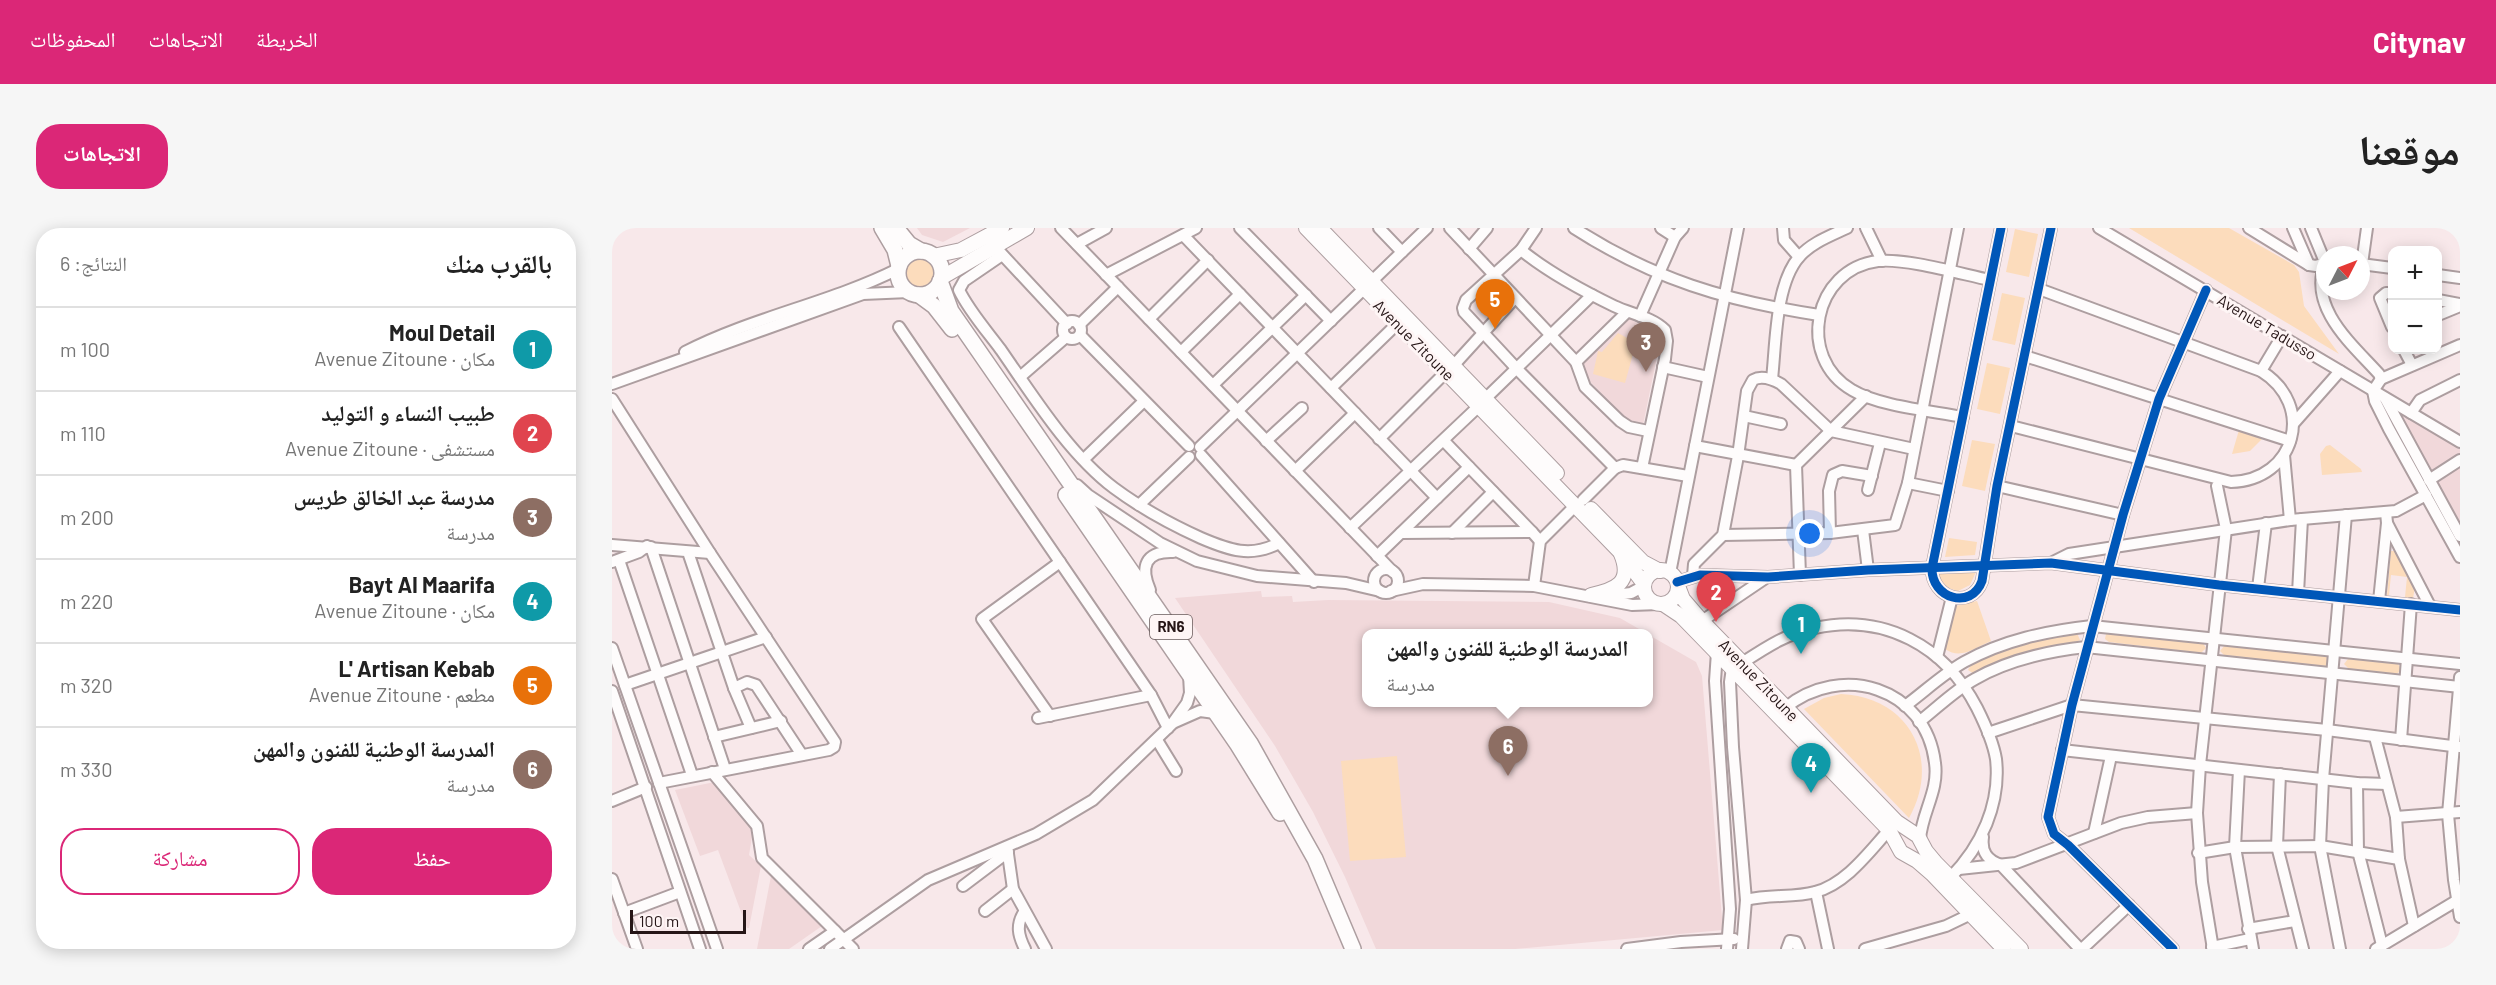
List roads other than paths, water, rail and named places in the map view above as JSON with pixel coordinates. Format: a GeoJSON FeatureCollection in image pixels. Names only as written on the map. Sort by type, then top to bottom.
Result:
{"type":"FeatureCollection","features":[{"type":"Feature","properties":{"kind":"highway","name":"RN6"},"geometry":{"type":"LineString","coordinates":[[882,228],[895,249],[900,282],[934,306],[951,327],[1238,745],[1286,824],[1343,949]]}},
{"type":"Feature","properties":{"kind":"highway","name":"RN6"},"geometry":{"type":"LineString","coordinates":[[896,228],[909,244],[927,254],[940,266],[940,280],[951,311],[1250,743],[1278,789],[1315,859],[1353,949]]}},
{"type":"Feature","properties":{"kind":"highway"},"geometry":{"type":"LineString","coordinates":[[899,267],[908,255],[927,254]]}},
{"type":"Feature","properties":{"kind":"highway"},"geometry":{"type":"LineString","coordinates":[[914,294],[932,291],[940,280]]}},
{"type":"Feature","properties":{"kind":"main road"},"geometry":{"type":"LineString","coordinates":[[927,254],[961,250],[1002,228]]}},
{"type":"Feature","properties":{"kind":"main road"},"geometry":{"type":"LineString","coordinates":[[940,280],[999,250],[1027,228]]}},
{"type":"Feature","properties":{"kind":"main road","name":"Avenue Zitoune"},"geometry":{"type":"LineString","coordinates":[[1306,228],[1369,285],[1579,503],[1643,562],[1671,578],[1683,599],[1702,621],[1735,671],[1785,708],[1897,822],[1918,834],[1926,851],[1955,873],[2021,949]]}},
{"type":"Feature","properties":{"kind":"main road","name":"Avenue Zitoune"},"geometry":{"type":"LineString","coordinates":[[1320,228],[1369,285],[1397,324],[1450,368]]}},
{"type":"Feature","properties":{"kind":"main road","name":"Avenue Zitoune"},"geometry":{"type":"LineString","coordinates":[[1579,503],[1644,585]]}},
{"type":"Feature","properties":{"kind":"main road"},"geometry":{"type":"LineString","coordinates":[[1596,596],[1621,583],[1625,567],[1620,552]]}},
{"type":"Feature","properties":{"kind":"main road"},"geometry":{"type":"LineString","coordinates":[[1650,575],[1671,578],[1672,600],[1661,604],[1646,596],[1644,585],[1650,575]]}},
{"type":"Feature","properties":{"kind":"main road","name":"Avenue Zitoune"},"geometry":{"type":"LineString","coordinates":[[1661,604],[1681,616],[1717,652],[1889,830],[1903,850],[1917,861],[2004,949]]}},
{"type":"Feature","properties":{"kind":"main road"},"geometry":{"type":"LineString","coordinates":[[1918,834],[1918,853],[1903,850],[1901,837],[1918,834]]}},
{"type":"Feature","properties":{"kind":"street"},"geometry":{"type":"LineString","coordinates":[[1061,228],[1350,528],[1379,565],[1423,584]]}},
{"type":"Feature","properties":{"kind":"street"},"geometry":{"type":"LineString","coordinates":[[1077,244],[1106,228]]}},
{"type":"Feature","properties":{"kind":"street"},"geometry":{"type":"LineString","coordinates":[[1106,275],[1196,228]]}},
{"type":"Feature","properties":{"kind":"street"},"geometry":{"type":"LineString","coordinates":[[1240,228],[1331,321]]}},
{"type":"Feature","properties":{"kind":"street"},"geometry":{"type":"LineString","coordinates":[[1379,228],[1402,252]]}},
{"type":"Feature","properties":{"kind":"street"},"geometry":{"type":"LineString","coordinates":[[1139,505],[1427,228]]}},
{"type":"Feature","properties":{"kind":"street"},"geometry":{"type":"LineString","coordinates":[[1450,228],[1575,362],[1585,387],[1620,421],[1629,427],[1648,431]]}},
{"type":"Feature","properties":{"kind":"street"},"geometry":{"type":"LineString","coordinates":[[1469,249],[1488,228]]}},
{"type":"Feature","properties":{"kind":"street"},"geometry":{"type":"LineString","coordinates":[[1536,228],[1521,250],[1464,304],[1464,312],[1615,468]]}},
{"type":"Feature","properties":{"kind":"street"},"geometry":{"type":"LineString","coordinates":[[1574,228],[1622,257],[1658,274],[1725,297],[1819,315]]}},
{"type":"Feature","properties":{"kind":"street"},"geometry":{"type":"LineString","coordinates":[[1661,228],[1676,237]]}},
{"type":"Feature","properties":{"kind":"street"},"geometry":{"type":"LineString","coordinates":[[1640,316],[1676,237],[1683,228]]}},
{"type":"Feature","properties":{"kind":"street"},"geometry":{"type":"LineString","coordinates":[[1737,228],[1688,476],[1671,578],[1768,577],[1868,570],[2051,563],[2219,585],[2460,610]]}},
{"type":"Feature","properties":{"kind":"street"},"geometry":{"type":"LineString","coordinates":[[1783,228],[1787,244],[1799,257]]}},
{"type":"Feature","properties":{"kind":"street"},"geometry":{"type":"LineString","coordinates":[[1772,379],[1779,309],[1788,276],[1799,257],[1827,236],[1847,228]]}},
{"type":"Feature","properties":{"kind":"street"},"geometry":{"type":"LineString","coordinates":[[1866,228],[1882,261]]}},
{"type":"Feature","properties":{"kind":"street"},"geometry":{"type":"LineString","coordinates":[[1723,535],[1830,533],[1895,525],[1900,515],[1908,483],[1958,228]]}},
{"type":"Feature","properties":{"kind":"street"},"geometry":{"type":"LineString","coordinates":[[2001,228],[1932,568],[1933,580],[1937,587],[1952,597],[1966,597],[1980,587],[1998,486],[2051,228]]}},
{"type":"Feature","properties":{"kind":"street","name":"Avenue Tadusso"},"geometry":{"type":"LineString","coordinates":[[2099,228],[2460,442]]}},
{"type":"Feature","properties":{"kind":"street"},"geometry":{"type":"LineString","coordinates":[[2249,228],[2309,265],[2316,266]]}},
{"type":"Feature","properties":{"kind":"street"},"geometry":{"type":"LineString","coordinates":[[2294,228],[2316,279]]}},
{"type":"Feature","properties":{"kind":"street"},"geometry":{"type":"LineString","coordinates":[[2311,228],[2318,246]]}},
{"type":"Feature","properties":{"kind":"street"},"geometry":{"type":"LineString","coordinates":[[2364,246],[2367,228]]}},
{"type":"Feature","properties":{"kind":"street"},"geometry":{"type":"LineString","coordinates":[[1184,236],[1437,498]]}},
{"type":"Feature","properties":{"kind":"street"},"geometry":{"type":"LineString","coordinates":[[1067,324],[999,250],[964,281],[960,290],[1020,377],[1084,459],[1113,487],[1173,526],[1221,547],[1255,552],[1264,551],[1279,543]]}},
{"type":"Feature","properties":{"kind":"street"},"geometry":{"type":"LineString","coordinates":[[1521,250],[1550,272],[1665,330],[1667,341],[1663,366],[1642,468]]}},
{"type":"Feature","properties":{"kind":"street"},"geometry":{"type":"LineString","coordinates":[[1149,319],[1208,260]]}},
{"type":"Feature","properties":{"kind":"street"},"geometry":{"type":"LineString","coordinates":[[1963,417],[1922,410],[1866,396],[1843,384],[1828,368],[1817,337],[1819,315],[1826,296],[1839,279],[1856,267],[1882,261],[1897,261],[1990,280]]}},
{"type":"Feature","properties":{"kind":"street"},"geometry":{"type":"LineString","coordinates":[[2370,265],[2388,267]]}},
{"type":"Feature","properties":{"kind":"street"},"geometry":{"type":"LineString","coordinates":[[652,368],[710,339],[868,282],[899,267]]}},
{"type":"Feature","properties":{"kind":"street"},"geometry":{"type":"LineString","coordinates":[[2442,276],[2460,278]]}},
{"type":"Feature","properties":{"kind":"street"},"geometry":{"type":"LineString","coordinates":[[1066,337],[1073,339],[1118,287]]}},
{"type":"Feature","properties":{"kind":"street"},"geometry":{"type":"LineString","coordinates":[[2011,426],[2231,482],[2263,474],[2284,455],[2294,423],[2287,397],[2279,385],[2261,371],[2039,289]]}},
{"type":"Feature","properties":{"kind":"street"},"geometry":{"type":"LineString","coordinates":[[2174,949],[2054,834],[2048,817],[2086,647],[2140,458],[2159,399],[2206,290]]}},
{"type":"Feature","properties":{"kind":"street"},"geometry":{"type":"LineString","coordinates":[[2388,293],[2380,298],[2388,317]]}},
{"type":"Feature","properties":{"kind":"street"},"geometry":{"type":"LineString","coordinates":[[612,384],[863,294],[914,294]]}},
{"type":"Feature","properties":{"kind":"street"},"geometry":{"type":"LineString","coordinates":[[1181,352],[1240,294]]}},
{"type":"Feature","properties":{"kind":"street"},"geometry":{"type":"LineString","coordinates":[[1350,528],[1444,441],[1592,295]]}},
{"type":"Feature","properties":{"kind":"street"},"geometry":{"type":"LineString","coordinates":[[1213,386],[1306,296]]}},
{"type":"Feature","properties":{"kind":"street"},"geometry":{"type":"LineString","coordinates":[[1379,439],[1476,342],[1483,331],[1515,298]]}},
{"type":"Feature","properties":{"kind":"street"},"geometry":{"type":"LineString","coordinates":[[2324,300],[2335,323],[2381,379]]}},
{"type":"Feature","properties":{"kind":"street"},"geometry":{"type":"LineString","coordinates":[[2442,301],[2460,305]]}},
{"type":"Feature","properties":{"kind":"street"},"geometry":{"type":"LineString","coordinates":[[2442,313],[2460,305]]}},
{"type":"Feature","properties":{"kind":"street"},"geometry":{"type":"LineString","coordinates":[[1575,362],[1627,312]]}},
{"type":"Feature","properties":{"kind":"street"},"geometry":{"type":"LineString","coordinates":[[1066,337],[1063,330],[1067,324],[1075,322],[1079,330],[1144,402],[1195,451],[1314,582]]}},
{"type":"Feature","properties":{"kind":"street"},"geometry":{"type":"LineString","coordinates":[[1331,388],[1397,324]]}},
{"type":"Feature","properties":{"kind":"street"},"geometry":{"type":"LineString","coordinates":[[899,327],[1170,726]]}},
{"type":"Feature","properties":{"kind":"street"},"geometry":{"type":"LineString","coordinates":[[2261,371],[2282,336]]}},
{"type":"Feature","properties":{"kind":"street"},"geometry":{"type":"LineString","coordinates":[[1020,377],[1066,337]]}},
{"type":"Feature","properties":{"kind":"street"},"geometry":{"type":"LineString","coordinates":[[2460,345],[2381,379],[2373,391],[2375,401],[2460,557]]}},
{"type":"Feature","properties":{"kind":"street"},"geometry":{"type":"LineString","coordinates":[[2406,354],[2412,365]]}},
{"type":"Feature","properties":{"kind":"street"},"geometry":{"type":"LineString","coordinates":[[2025,356],[2290,441]]}},
{"type":"Feature","properties":{"kind":"street"},"geometry":{"type":"LineString","coordinates":[[1663,366],[1708,376]]}},
{"type":"Feature","properties":{"kind":"street"},"geometry":{"type":"LineString","coordinates":[[2294,423],[2340,371]]}},
{"type":"Feature","properties":{"kind":"street"},"geometry":{"type":"LineString","coordinates":[[1694,576],[1694,564],[1723,535],[1750,383],[1757,378],[1772,379],[1794,395],[1831,431],[1914,449]]}},
{"type":"Feature","properties":{"kind":"street"},"geometry":{"type":"LineString","coordinates":[[2411,413],[2420,400],[2460,380]]}},
{"type":"Feature","properties":{"kind":"street"},"geometry":{"type":"LineString","coordinates":[[1800,575],[1796,465],[1866,396]]}},
{"type":"Feature","properties":{"kind":"street"},"geometry":{"type":"LineString","coordinates":[[2385,398],[2460,536]]}},
{"type":"Feature","properties":{"kind":"street"},"geometry":{"type":"LineString","coordinates":[[612,399],[710,553],[836,742],[832,749],[659,783]]}},
{"type":"Feature","properties":{"kind":"street"},"geometry":{"type":"LineString","coordinates":[[1084,459],[1144,402]]}},
{"type":"Feature","properties":{"kind":"street"},"geometry":{"type":"LineString","coordinates":[[1266,441],[1302,408]]}},
{"type":"Feature","properties":{"kind":"street"},"geometry":{"type":"LineString","coordinates":[[1295,471],[1355,413]]}},
{"type":"Feature","properties":{"kind":"street"},"geometry":{"type":"LineString","coordinates":[[1744,416],[1781,424]]}},
{"type":"Feature","properties":{"kind":"street"},"geometry":{"type":"LineString","coordinates":[[1444,441],[1536,537],[1534,586]]}},
{"type":"Feature","properties":{"kind":"street"},"geometry":{"type":"LineString","coordinates":[[1869,490],[1880,443]]}},
{"type":"Feature","properties":{"kind":"street"},"geometry":{"type":"LineString","coordinates":[[1695,446],[1738,456],[1796,465]]}},
{"type":"Feature","properties":{"kind":"street"},"geometry":{"type":"LineString","coordinates":[[2284,455],[2296,519],[2298,593]]}},
{"type":"Feature","properties":{"kind":"street"},"geometry":{"type":"LineString","coordinates":[[2429,480],[2460,460]]}},
{"type":"Feature","properties":{"kind":"street"},"geometry":{"type":"LineString","coordinates":[[1401,532],[1536,537],[1579,503],[1615,468],[1621,465],[1688,476]]}},
{"type":"Feature","properties":{"kind":"street"},"geometry":{"type":"LineString","coordinates":[[1385,591],[1374,582],[1379,565],[1401,532],[1469,467]]}},
{"type":"Feature","properties":{"kind":"street"},"geometry":{"type":"LineString","coordinates":[[1061,470],[1088,495],[1176,552],[1229,570],[1257,576],[1346,584],[1385,591],[1423,584],[1534,586],[1596,596],[1632,605],[1661,604]]}},
{"type":"Feature","properties":{"kind":"street"},"geometry":{"type":"LineString","coordinates":[[1830,533],[1829,491],[1833,475],[1842,471],[1872,476]]}},
{"type":"Feature","properties":{"kind":"street"},"geometry":{"type":"LineString","coordinates":[[1908,483],[1948,491]]}},
{"type":"Feature","properties":{"kind":"street"},"geometry":{"type":"LineString","coordinates":[[1998,486],[2123,515]]}},
{"type":"Feature","properties":{"kind":"street"},"geometry":{"type":"LineString","coordinates":[[2217,486],[2226,529],[2200,765],[2197,813],[2198,853],[2213,948],[2250,939],[2295,921]]}},
{"type":"Feature","properties":{"kind":"street"},"geometry":{"type":"LineString","coordinates":[[1452,533],[1493,492]]}},
{"type":"Feature","properties":{"kind":"street"},"geometry":{"type":"LineString","coordinates":[[2051,563],[2069,554],[2115,545],[2266,523],[2346,515],[2386,517],[2426,495]]}},
{"type":"Feature","properties":{"kind":"street"},"geometry":{"type":"LineString","coordinates":[[2340,949],[2320,846],[2323,779],[2346,515]]}},
{"type":"Feature","properties":{"kind":"street"},"geometry":{"type":"LineString","coordinates":[[2379,601],[2386,517]]}},
{"type":"Feature","properties":{"kind":"street"},"geometry":{"type":"LineString","coordinates":[[2386,517],[2430,606]]}},
{"type":"Feature","properties":{"kind":"street"},"geometry":{"type":"LineString","coordinates":[[2258,588],[2266,523]]}},
{"type":"Feature","properties":{"kind":"street"},"geometry":{"type":"LineString","coordinates":[[1863,530],[1868,570]]}},
{"type":"Feature","properties":{"kind":"street"},"geometry":{"type":"LineString","coordinates":[[612,545],[710,553]]}},
{"type":"Feature","properties":{"kind":"street"},"geometry":{"type":"LineString","coordinates":[[649,547],[616,561],[692,775]]}},
{"type":"Feature","properties":{"kind":"street"},"geometry":{"type":"LineString","coordinates":[[649,547],[691,664],[725,769]]}},
{"type":"Feature","properties":{"kind":"street"},"geometry":{"type":"LineString","coordinates":[[1156,605],[1146,582],[1146,566],[1154,555],[1161,551],[1176,552]]}},
{"type":"Feature","properties":{"kind":"street"},"geometry":{"type":"LineString","coordinates":[[688,552],[734,688],[751,728]]}},
{"type":"Feature","properties":{"kind":"street"},"geometry":{"type":"LineString","coordinates":[[1050,716],[982,619],[1060,562]]}},
{"type":"Feature","properties":{"kind":"street"},"geometry":{"type":"LineString","coordinates":[[1346,584],[1379,565]]}},
{"type":"Feature","properties":{"kind":"street"},"geometry":{"type":"LineString","coordinates":[[1385,591],[1397,582],[1394,573]]}},
{"type":"Feature","properties":{"kind":"street"},"geometry":{"type":"LineString","coordinates":[[1702,621],[1768,577]]}},
{"type":"Feature","properties":{"kind":"street"},"geometry":{"type":"LineString","coordinates":[[1596,596],[1631,593],[1644,585]]}},
{"type":"Feature","properties":{"kind":"street"},"geometry":{"type":"LineString","coordinates":[[1937,657],[1952,597]]}},
{"type":"Feature","properties":{"kind":"street"},"geometry":{"type":"LineString","coordinates":[[2401,740],[2411,604]]}},
{"type":"Feature","properties":{"kind":"street"},"geometry":{"type":"LineString","coordinates":[[1715,681],[1735,671],[1791,634],[1816,627],[1864,626],[1893,632],[1915,640],[1937,657],[1964,687],[1988,733],[1995,758],[1996,774],[1990,815],[1976,847],[1955,873]]}},
{"type":"Feature","properties":{"kind":"street"},"geometry":{"type":"LineString","coordinates":[[1905,706],[1952,671],[1989,650],[2052,631],[2092,626],[2460,664]]}},
{"type":"Feature","properties":{"kind":"street"},"geometry":{"type":"LineString","coordinates":[[612,684],[658,676],[766,637]]}},
{"type":"Feature","properties":{"kind":"street"},"geometry":{"type":"LineString","coordinates":[[1919,722],[1976,678],[2027,658],[2059,650],[2086,647],[2211,659],[2406,683],[2460,684],[2455,785],[2448,814],[2457,879],[2456,901],[2460,914]]}},
{"type":"Feature","properties":{"kind":"street"},"geometry":{"type":"LineString","coordinates":[[612,648],[717,949]]}},
{"type":"Feature","properties":{"kind":"street"},"geometry":{"type":"LineString","coordinates":[[1717,652],[1715,681],[1729,890],[1728,944]]}},
{"type":"Feature","properties":{"kind":"street"},"geometry":{"type":"LineString","coordinates":[[1627,949],[1743,945],[1746,900],[1734,758],[1735,671]]}},
{"type":"Feature","properties":{"kind":"street"},"geometry":{"type":"LineString","coordinates":[[963,886],[1008,850],[1093,800],[1170,726],[1187,703],[1190,693],[1189,675]]}},
{"type":"Feature","properties":{"kind":"street"},"geometry":{"type":"LineString","coordinates":[[734,688],[747,682],[753,683],[802,755]]}},
{"type":"Feature","properties":{"kind":"street"},"geometry":{"type":"LineString","coordinates":[[1785,708],[1813,690],[1847,684],[1881,691],[1905,706],[1919,722],[1932,746],[1936,773],[1932,800],[1918,834]]}},
{"type":"Feature","properties":{"kind":"street"},"geometry":{"type":"LineString","coordinates":[[612,692],[700,949]]}},
{"type":"Feature","properties":{"kind":"street"},"geometry":{"type":"LineString","coordinates":[[1038,718],[1151,695]]}},
{"type":"Feature","properties":{"kind":"street"},"geometry":{"type":"LineString","coordinates":[[1988,733],[2072,705],[2327,730],[2456,747]]}},
{"type":"Feature","properties":{"kind":"street"},"geometry":{"type":"LineString","coordinates":[[1170,726],[1194,712],[1215,713]]}},
{"type":"Feature","properties":{"kind":"street"},"geometry":{"type":"LineString","coordinates":[[714,737],[781,722]]}},
{"type":"Feature","properties":{"kind":"street"},"geometry":{"type":"LineString","coordinates":[[2375,737],[2396,817],[2399,859],[2414,926]]}},
{"type":"Feature","properties":{"kind":"street"},"geometry":{"type":"LineString","coordinates":[[1157,740],[1176,771]]}},
{"type":"Feature","properties":{"kind":"street"},"geometry":{"type":"LineString","coordinates":[[2062,750],[2357,783],[2387,784]]}},
{"type":"Feature","properties":{"kind":"street"},"geometry":{"type":"LineString","coordinates":[[2094,833],[2111,756]]}},
{"type":"Feature","properties":{"kind":"street"},"geometry":{"type":"LineString","coordinates":[[2239,770],[2235,847],[2250,939]]}},
{"type":"Feature","properties":{"kind":"street"},"geometry":{"type":"LineString","coordinates":[[712,772],[757,826],[762,858],[853,949]]}},
{"type":"Feature","properties":{"kind":"street"},"geometry":{"type":"LineString","coordinates":[[2280,774],[2277,846],[2302,949]]}},
{"type":"Feature","properties":{"kind":"street"},"geometry":{"type":"LineString","coordinates":[[2357,783],[2358,851],[2379,947],[2456,901]]}},
{"type":"Feature","properties":{"kind":"street"},"geometry":{"type":"LineString","coordinates":[[612,801],[646,787]]}},
{"type":"Feature","properties":{"kind":"street"},"geometry":{"type":"LineString","coordinates":[[650,800],[663,795]]}},
{"type":"Feature","properties":{"kind":"street"},"geometry":{"type":"LineString","coordinates":[[2396,817],[2460,812]]}},
{"type":"Feature","properties":{"kind":"street"},"geometry":{"type":"LineString","coordinates":[[1955,873],[2016,863],[2068,845],[2094,833],[2148,817],[2197,813]]}},
{"type":"Feature","properties":{"kind":"street"},"geometry":{"type":"LineString","coordinates":[[1746,900],[1773,895],[1816,892],[1844,876],[1889,830]]}},
{"type":"Feature","properties":{"kind":"street"},"geometry":{"type":"LineString","coordinates":[[1984,831],[1984,852],[1993,862],[2001,865],[2081,949],[2128,905]]}},
{"type":"Feature","properties":{"kind":"street"},"geometry":{"type":"LineString","coordinates":[[2198,853],[2235,847],[2320,846],[2399,859]]}},
{"type":"Feature","properties":{"kind":"street"},"geometry":{"type":"LineString","coordinates":[[1008,850],[1013,889],[1046,949]]}},
{"type":"Feature","properties":{"kind":"street"},"geometry":{"type":"LineString","coordinates":[[830,949],[928,880],[1008,850]]}},
{"type":"Feature","properties":{"kind":"street"},"geometry":{"type":"LineString","coordinates":[[612,879],[637,949]]}},
{"type":"Feature","properties":{"kind":"street"},"geometry":{"type":"LineString","coordinates":[[985,910],[1013,889]]}},
{"type":"Feature","properties":{"kind":"street"},"geometry":{"type":"LineString","coordinates":[[624,913],[680,892]]}},
{"type":"Feature","properties":{"kind":"street"},"geometry":{"type":"LineString","coordinates":[[1816,892],[1828,949]]}},
{"type":"Feature","properties":{"kind":"street"},"geometry":{"type":"LineString","coordinates":[[689,917],[705,911]]}},
{"type":"Feature","properties":{"kind":"street"},"geometry":{"type":"LineString","coordinates":[[1024,912],[1019,920],[1018,928],[1024,949]]}},
{"type":"Feature","properties":{"kind":"street"},"geometry":{"type":"LineString","coordinates":[[1865,949],[1946,926],[1971,914]]}},
{"type":"Feature","properties":{"kind":"street"},"geometry":{"type":"LineString","coordinates":[[809,949],[835,931]]}},
{"type":"Feature","properties":{"kind":"street"},"geometry":{"type":"LineString","coordinates":[[1787,949],[1790,941],[1796,942],[1798,949]]}},
{"type":"Feature","properties":{"kind":"place","name":"L' Artisan Kebab"},"geometry":{"type":"Point","coordinates":[1495,329]}},
{"type":"Feature","properties":{"kind":"place","name":"مدرسة عبد الخالق طريس"},"geometry":{"type":"Point","coordinates":[1646,372]}},
{"type":"Feature","properties":{"kind":"place","name":"طبيب النساء و التوليد"},"geometry":{"type":"Point","coordinates":[1716,622]}},
{"type":"Feature","properties":{"kind":"place","name":"Moul Detail"},"geometry":{"type":"Point","coordinates":[1801,654]}},
{"type":"Feature","properties":{"kind":"place","name":"المدرسة الوطنية للفنون والمهن"},"geometry":{"type":"Point","coordinates":[1508,776]}},
{"type":"Feature","properties":{"kind":"place","name":"Bayt Al Maarifa"},"geometry":{"type":"Point","coordinates":[1811,793]}}]}
